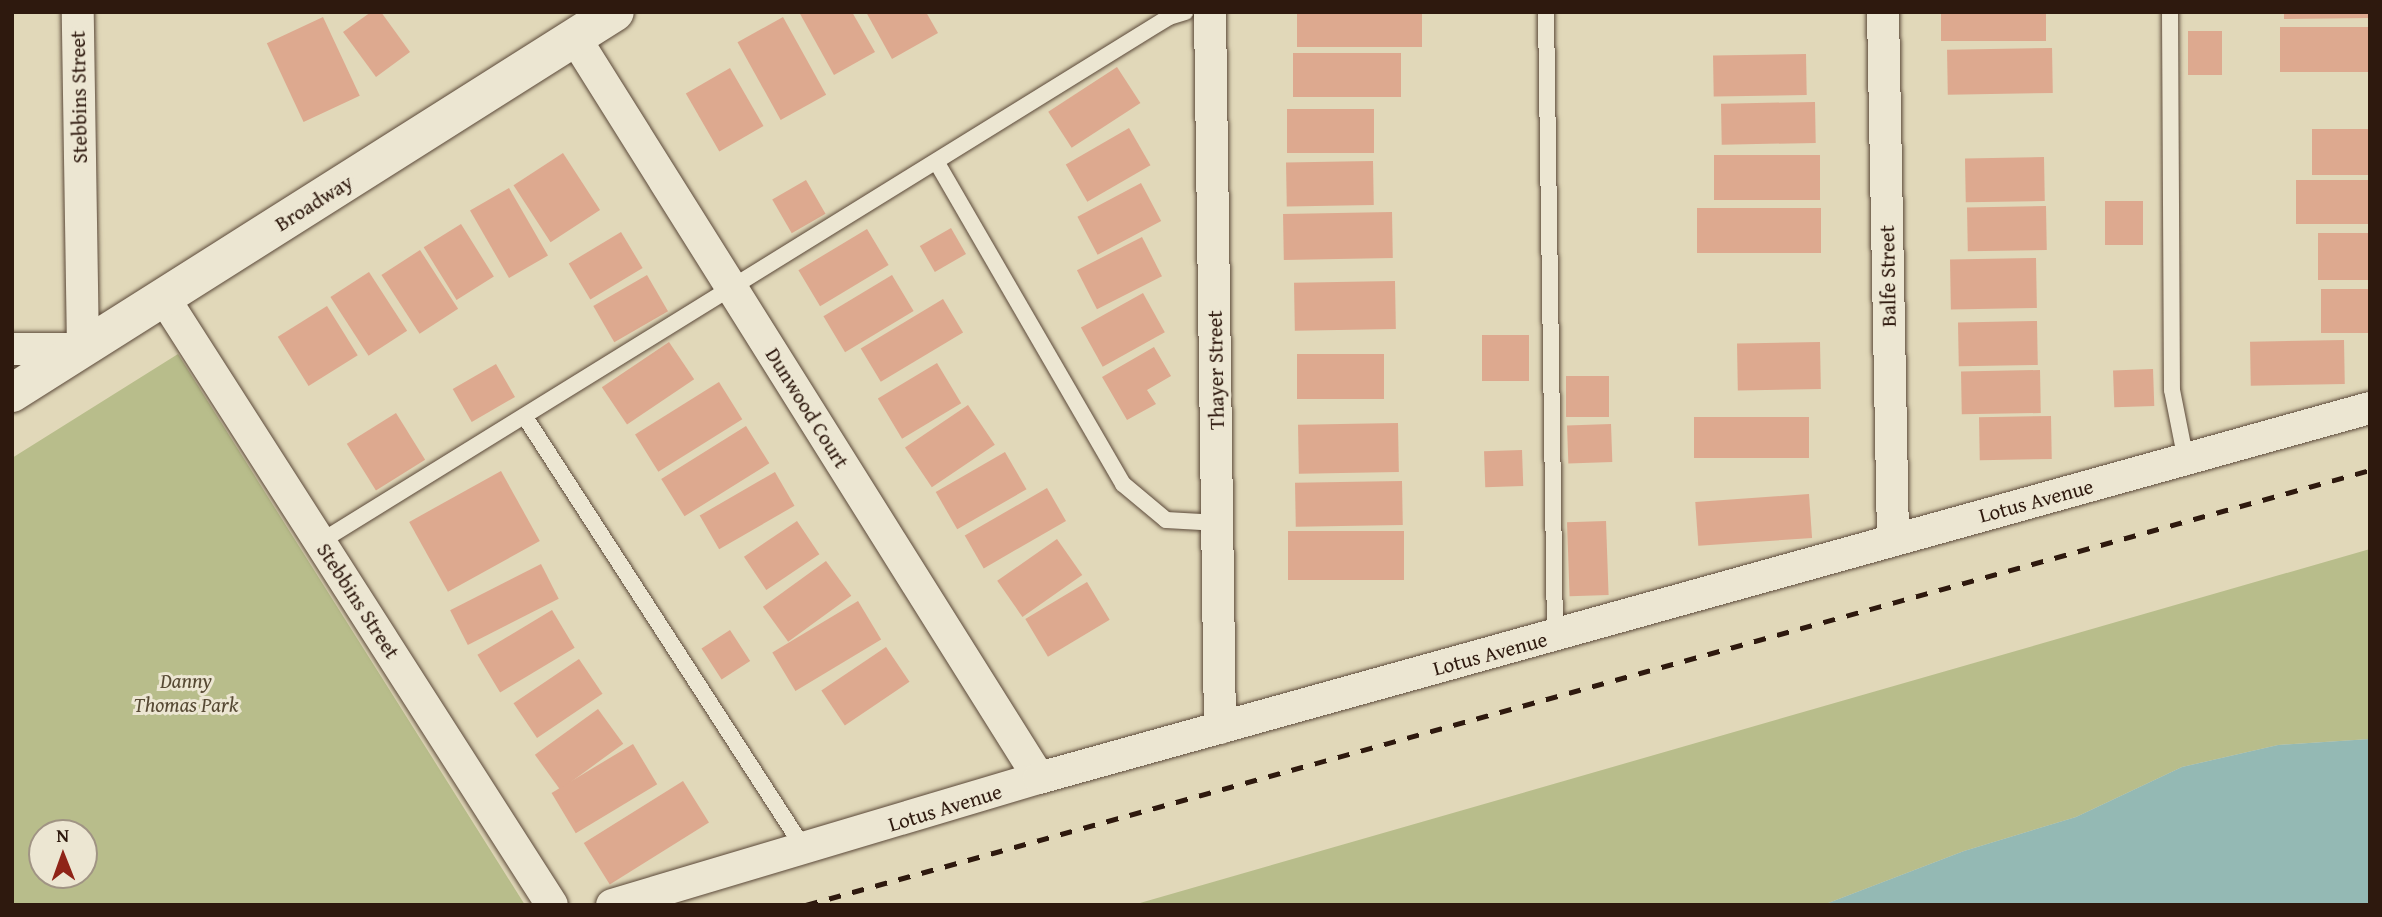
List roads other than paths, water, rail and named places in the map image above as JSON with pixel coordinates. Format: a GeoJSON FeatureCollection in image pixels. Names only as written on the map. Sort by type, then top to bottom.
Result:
{"type":"FeatureCollection","features":[{"type":"Feature","properties":{"kind":"street","name":"Stebbins Street"},"geometry":{"type":"LineString","coordinates":[[78,12],[83,349]]}},
{"type":"Feature","properties":{"kind":"street","name":"Broadway"},"geometry":{"type":"LineString","coordinates":[[12,393],[615,12]]}},
{"type":"Feature","properties":{"kind":"street","name":"Thayer Street"},"geometry":{"type":"LineString","coordinates":[[1210,12],[1220,728]]}},
{"type":"Feature","properties":{"kind":"street","name":"Balfe Street"},"geometry":{"type":"LineString","coordinates":[[1883,12],[1893,539]]}},
{"type":"Feature","properties":{"kind":"street","name":"Dunwood Court"},"geometry":{"type":"LineString","coordinates":[[575,38],[1039,778]]}},
{"type":"Feature","properties":{"kind":"street","name":"Stebbins Street"},"geometry":{"type":"LineString","coordinates":[[164,298],[552,905]]}},
{"type":"Feature","properties":{"kind":"street"},"geometry":{"type":"LineString","coordinates":[[12,349],[83,349]]}},
{"type":"Feature","properties":{"kind":"street","name":"Lotus Avenue"},"geometry":{"type":"LineString","coordinates":[[612,905],[805,851],[1039,778],[2370,408]]}},
{"type":"Feature","properties":{"kind":"lane"},"geometry":{"type":"LineString","coordinates":[[320,542],[1185,12]]}},
{"type":"Feature","properties":{"kind":"lane"},"geometry":{"type":"LineString","coordinates":[[1546,12],[1555,636]]}},
{"type":"Feature","properties":{"kind":"lane"},"geometry":{"type":"LineString","coordinates":[[2170,12],[2172,390],[2186,461]]}},
{"type":"Feature","properties":{"kind":"lane"},"geometry":{"type":"LineString","coordinates":[[937,163],[1123,484],[1166,520],[1219,523]]}},
{"type":"Feature","properties":{"kind":"lane"},"geometry":{"type":"LineString","coordinates":[[525,417],[805,851]]}},
{"type":"Feature","properties":{"kind":"water"},"geometry":{"type":"Polygon","coordinates":[[[2370,739],[2370,905],[1823,905],[1964,851],[2076,817],[2182,767],[2278,745],[2370,739]]]}},
{"type":"Feature","properties":{"kind":"railway"},"geometry":{"type":"LineString","coordinates":[[806,905],[2370,470]]}},
{"type":"Feature","properties":{"kind":"park label","name":"Danny Thomas Park"},"geometry":{"type":"Point","coordinates":[186,693]}}]}
